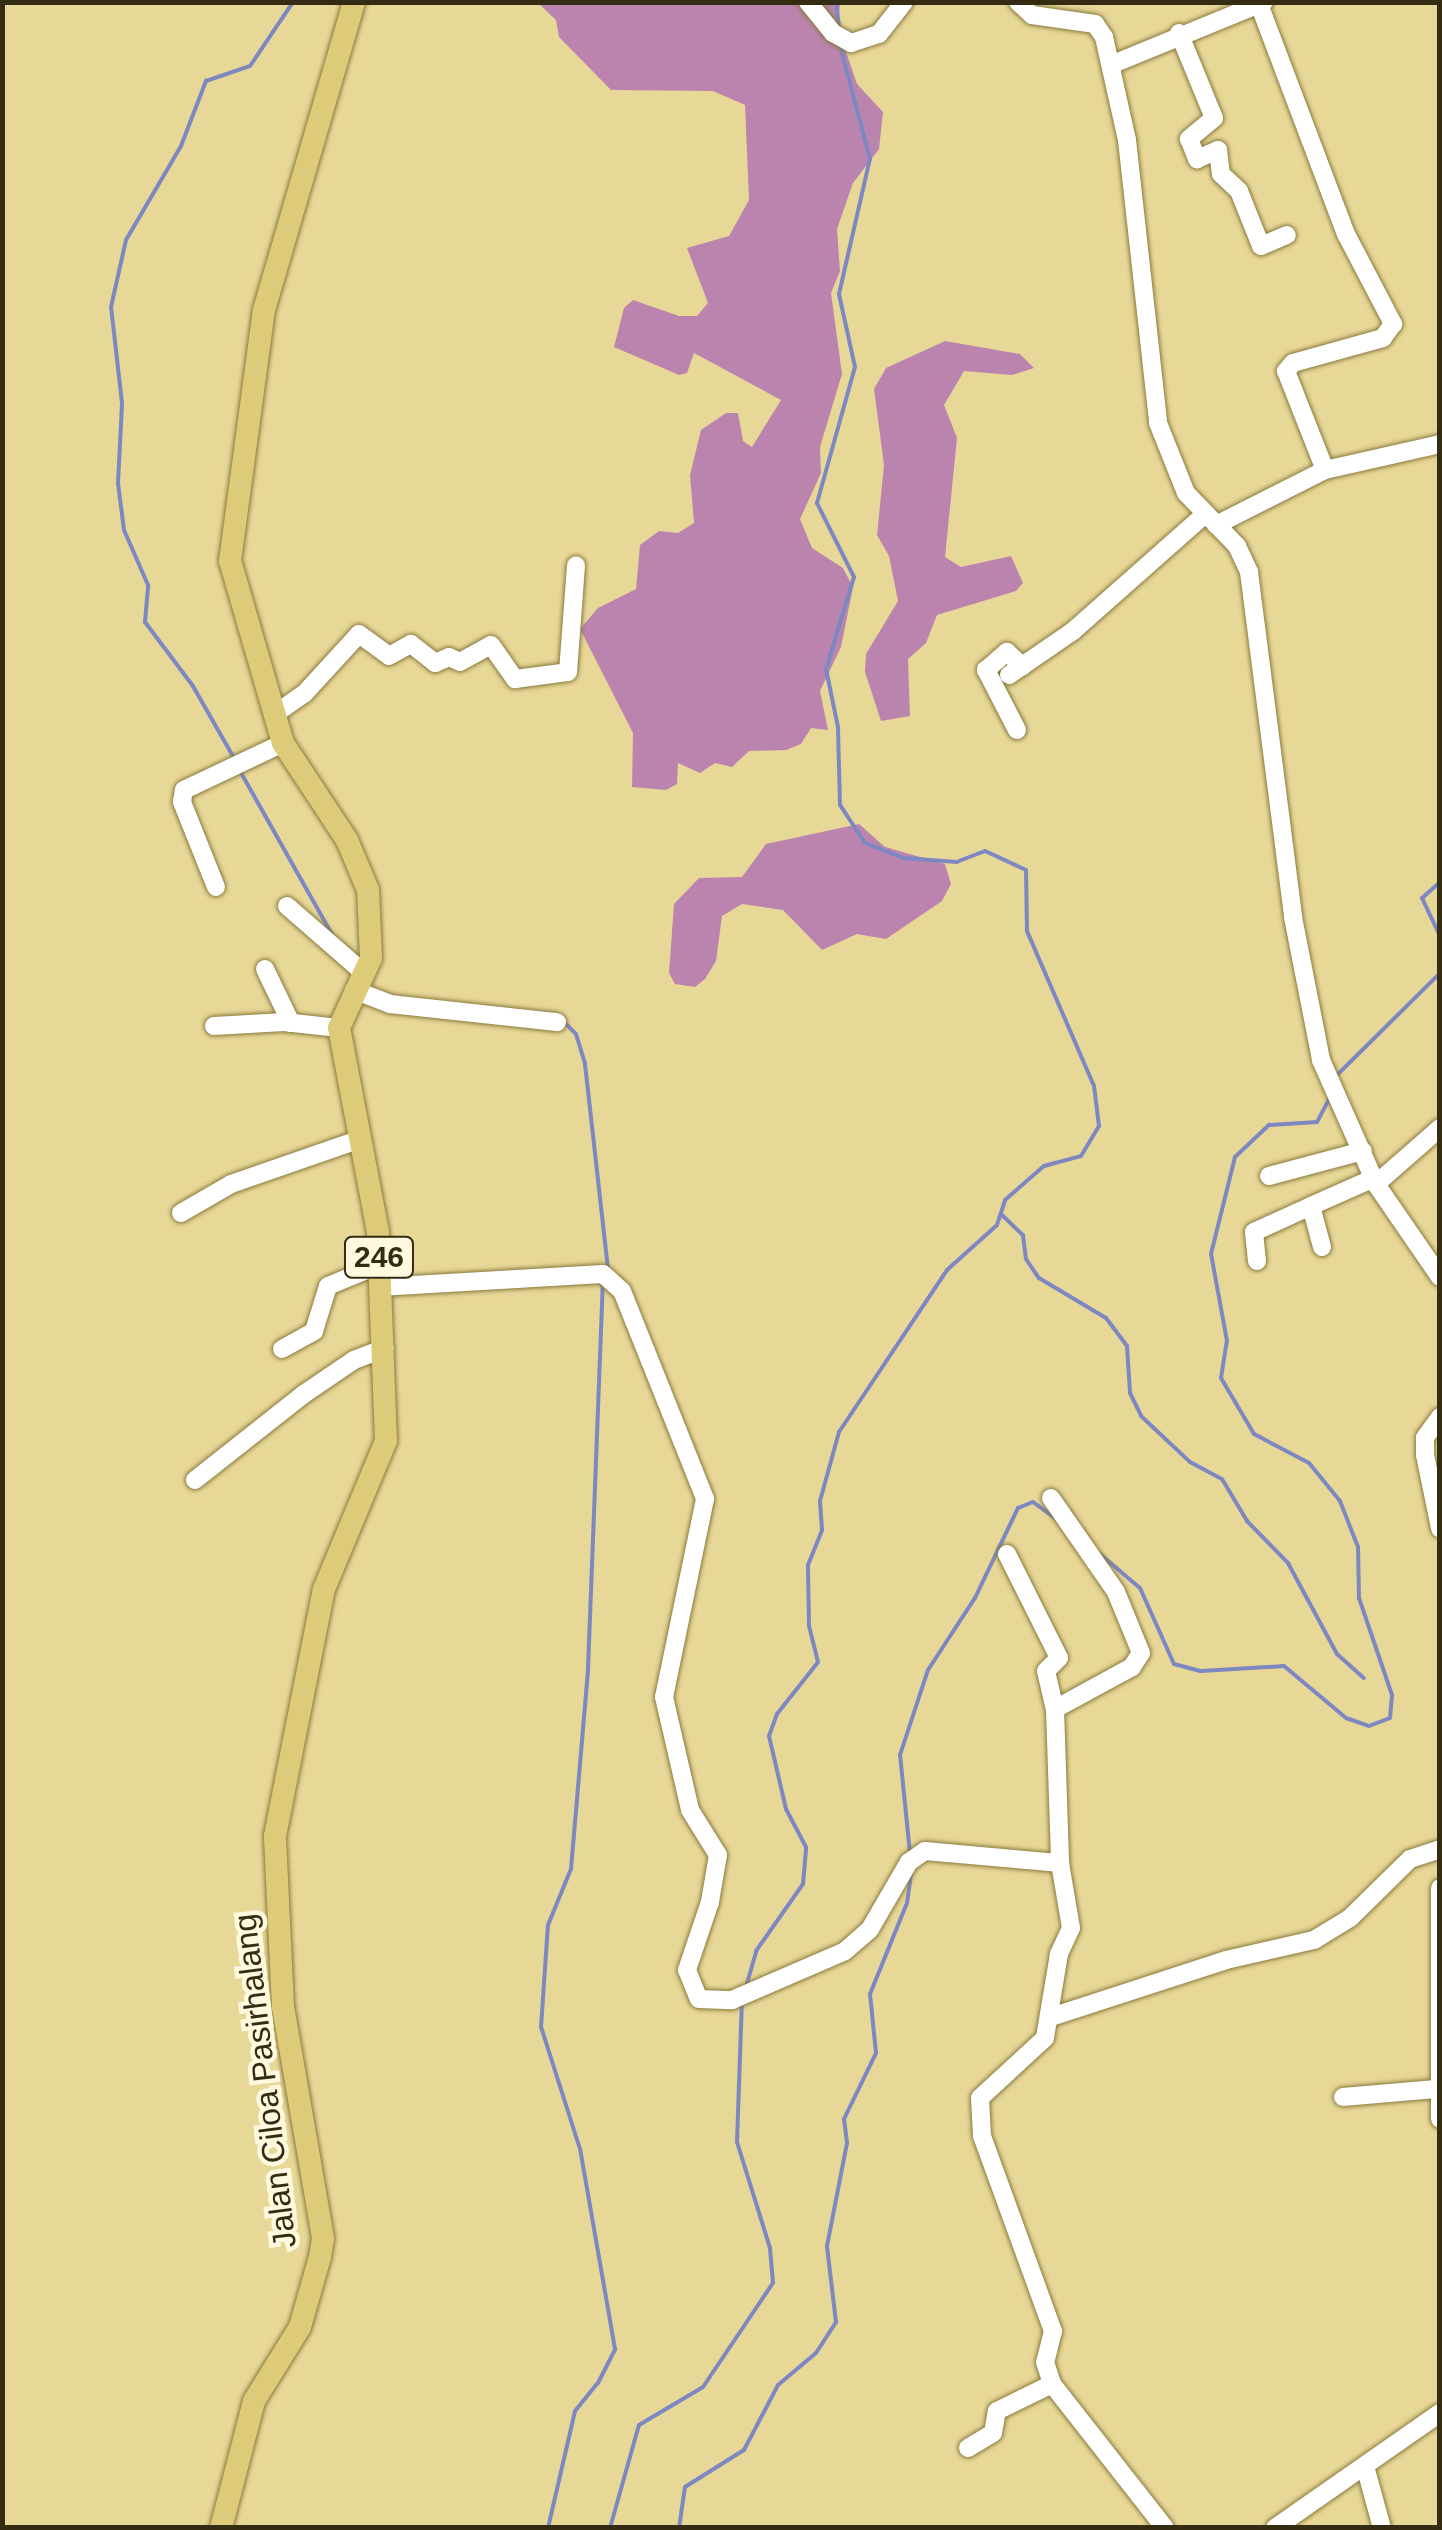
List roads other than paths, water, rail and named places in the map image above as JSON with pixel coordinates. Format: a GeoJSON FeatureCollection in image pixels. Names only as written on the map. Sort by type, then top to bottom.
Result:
{"type":"FeatureCollection","features":[{"type":"Feature","properties":{"kind":"main road"},"geometry":{"type":"LineString","coordinates":[[339,1028],[359,982],[373,931],[368,890],[347,840],[283,744],[232,576],[232,527],[264,310],[354,2]]}},
{"type":"Feature","properties":{"kind":"main road","name":"Jalan Ciloa Pasirhalang"},"geometry":{"type":"LineString","coordinates":[[221,2528],[254,2401],[305,2316],[323,2238],[291,2072],[275,1836],[324,1590],[384,1451],[385,1348],[379,1276],[361,1139],[339,1028]]}},
{"type":"Feature","properties":{"kind":"street"},"geometry":{"type":"LineString","coordinates":[[808,2],[850,43],[879,34],[904,2]]}},
{"type":"Feature","properties":{"kind":"street"},"geometry":{"type":"LineString","coordinates":[[1018,2],[1032,15],[1095,24],[1113,64],[1158,423],[1210,520],[1249,572],[1321,1060],[1375,1181],[1440,1276]]}},
{"type":"Feature","properties":{"kind":"street"},"geometry":{"type":"LineString","coordinates":[[1113,64],[1261,3],[1346,234],[1394,324],[1383,338],[1293,363],[1286,371],[1325,470]]}},
{"type":"Feature","properties":{"kind":"street"},"geometry":{"type":"LineString","coordinates":[[1179,34],[1214,118],[1189,138],[1197,160],[1218,150],[1221,174],[1239,191],[1261,246],[1288,235]]}},
{"type":"Feature","properties":{"kind":"street"},"geometry":{"type":"LineString","coordinates":[[1016,730],[986,670],[1008,652],[1015,671],[1073,631],[1210,520],[1325,470],[1440,444]]}},
{"type":"Feature","properties":{"kind":"street"},"geometry":{"type":"LineString","coordinates":[[275,714],[359,634],[388,656],[411,644],[435,663],[450,657],[460,662],[491,644],[515,679],[568,672],[576,565]]}},
{"type":"Feature","properties":{"kind":"street"},"geometry":{"type":"LineString","coordinates":[[216,887],[184,790],[283,744]]}},
{"type":"Feature","properties":{"kind":"street"},"geometry":{"type":"LineString","coordinates":[[288,906],[359,982],[396,1004],[557,1022]]}},
{"type":"Feature","properties":{"kind":"street"},"geometry":{"type":"LineString","coordinates":[[264,969],[291,1023]]}},
{"type":"Feature","properties":{"kind":"street"},"geometry":{"type":"LineString","coordinates":[[214,1026],[291,1023],[339,1028]]}},
{"type":"Feature","properties":{"kind":"street"},"geometry":{"type":"LineString","coordinates":[[1257,1260],[1254,1232],[1375,1181],[1440,1128]]}},
{"type":"Feature","properties":{"kind":"street"},"geometry":{"type":"LineString","coordinates":[[181,1213],[230,1184],[361,1139]]}},
{"type":"Feature","properties":{"kind":"street"},"geometry":{"type":"LineString","coordinates":[[1269,1176],[1363,1151]]}},
{"type":"Feature","properties":{"kind":"street"},"geometry":{"type":"LineString","coordinates":[[1311,1206],[1322,1246]]}},
{"type":"Feature","properties":{"kind":"street"},"geometry":{"type":"LineString","coordinates":[[282,1349],[314,1331],[328,1286],[379,1276],[604,1274],[622,1291],[705,1499],[664,1697],[690,1810],[718,1855],[687,1970],[698,2000],[732,2000],[846,1951],[870,1928],[910,1862],[925,1851],[1060,1863]]}},
{"type":"Feature","properties":{"kind":"street"},"geometry":{"type":"LineString","coordinates":[[195,1480],[304,1394],[354,1360],[385,1348]]}},
{"type":"Feature","properties":{"kind":"street"},"geometry":{"type":"LineString","coordinates":[[1440,1417],[1425,1438],[1440,1528]]}},
{"type":"Feature","properties":{"kind":"street"},"geometry":{"type":"LineString","coordinates":[[1051,1498],[1116,1592],[1141,1653],[1132,1667],[1055,1709]]}},
{"type":"Feature","properties":{"kind":"street"},"geometry":{"type":"LineString","coordinates":[[1007,1554],[1059,1655],[1046,1671],[1055,1709],[1060,1863],[1072,1920],[1059,1954],[1051,2018],[1042,2045],[986,2089],[978,2112],[986,2150],[1053,2330],[1045,2362],[1052,2384],[1165,2528]]}},
{"type":"Feature","properties":{"kind":"street"},"geometry":{"type":"LineString","coordinates":[[1051,2018],[1226,1960],[1314,1940],[1350,1918],[1410,1859],[1440,1850]]}},
{"type":"Feature","properties":{"kind":"street"},"geometry":{"type":"LineString","coordinates":[[1440,1888],[1436,2089],[1440,2119]]}},
{"type":"Feature","properties":{"kind":"street"},"geometry":{"type":"LineString","coordinates":[[1343,2097],[1436,2089]]}},
{"type":"Feature","properties":{"kind":"street"},"geometry":{"type":"LineString","coordinates":[[968,2448],[992,2433],[997,2411],[1052,2384]]}},
{"type":"Feature","properties":{"kind":"street"},"geometry":{"type":"LineString","coordinates":[[1275,2528],[1440,2413]]}},
{"type":"Feature","properties":{"kind":"street"},"geometry":{"type":"LineString","coordinates":[[1365,2466],[1382,2528]]}},
{"type":"Feature","properties":{"kind":"waterway"},"geometry":{"type":"LineString","coordinates":[[234,758],[193,686],[145,622],[148,585],[124,530],[118,483],[122,403],[111,307],[126,240],[181,146],[206,81],[250,66],[293,2]]}},
{"type":"Feature","properties":{"kind":"waterway"},"geometry":{"type":"LineString","coordinates":[[836,2],[839,28]]}},
{"type":"Feature","properties":{"kind":"waterway"},"geometry":{"type":"LineString","coordinates":[[746,1987],[756,1951],[803,1884],[806,1847],[786,1809],[769,1736],[777,1714],[818,1662],[809,1625],[808,1565],[822,1530],[820,1501],[839,1432],[947,1270],[997,1225],[1005,1200],[1044,1166],[1081,1156],[1099,1126],[1094,1086],[1027,931],[1026,870],[985,851],[957,862],[903,858],[865,843],[840,805],[838,727],[826,669],[854,577],[817,503],[855,367],[839,294],[870,159],[839,42]]}},
{"type":"Feature","properties":{"kind":"waterway"},"geometry":{"type":"LineString","coordinates":[[240,771],[333,936]]}},
{"type":"Feature","properties":{"kind":"waterway"},"geometry":{"type":"LineString","coordinates":[[1440,882],[1422,898],[1440,936]]}},
{"type":"Feature","properties":{"kind":"waterway"},"geometry":{"type":"LineString","coordinates":[[1335,1077],[1440,973]]}},
{"type":"Feature","properties":{"kind":"waterway"},"geometry":{"type":"LineString","coordinates":[[561,1019],[576,1034],[585,1064],[608,1269]]}},
{"type":"Feature","properties":{"kind":"waterway"},"geometry":{"type":"LineString","coordinates":[[1100,1554],[1140,1588],[1174,1664],[1201,1671],[1284,1666],[1346,1718],[1369,1726],[1390,1718],[1392,1695],[1359,1598],[1358,1547],[1340,1501],[1309,1463],[1254,1434],[1221,1378],[1227,1341],[1211,1254],[1235,1157],[1269,1125],[1317,1122],[1330,1098]]}},
{"type":"Feature","properties":{"kind":"waterway"},"geometry":{"type":"LineString","coordinates":[[1001,1214],[1023,1235],[1026,1259],[1039,1278],[1106,1318],[1127,1346],[1130,1393],[1141,1416],[1190,1462],[1222,1479],[1247,1521],[1288,1563],[1337,1654],[1364,1678]]}},
{"type":"Feature","properties":{"kind":"waterway"},"geometry":{"type":"LineString","coordinates":[[548,2528],[575,2411],[598,2383],[615,2349],[580,2149],[541,2027],[548,1925],[571,1869],[588,1669],[603,1283]]}},
{"type":"Feature","properties":{"kind":"waterway"},"geometry":{"type":"LineString","coordinates":[[910,1853],[900,1755],[928,1670],[975,1598],[1018,1508],[1033,1502],[1059,1521]]}},
{"type":"Feature","properties":{"kind":"waterway"},"geometry":{"type":"LineString","coordinates":[[679,2528],[685,2487],[744,2450],[778,2385],[816,2353],[836,2322],[827,2246],[847,2143],[844,2119],[876,2053],[870,1994],[907,1903],[911,1873]]}},
{"type":"Feature","properties":{"kind":"waterway"},"geometry":{"type":"LineString","coordinates":[[610,2528],[639,2425],[703,2387],[773,2283],[770,2248],[737,2142],[742,2001]]}}]}
